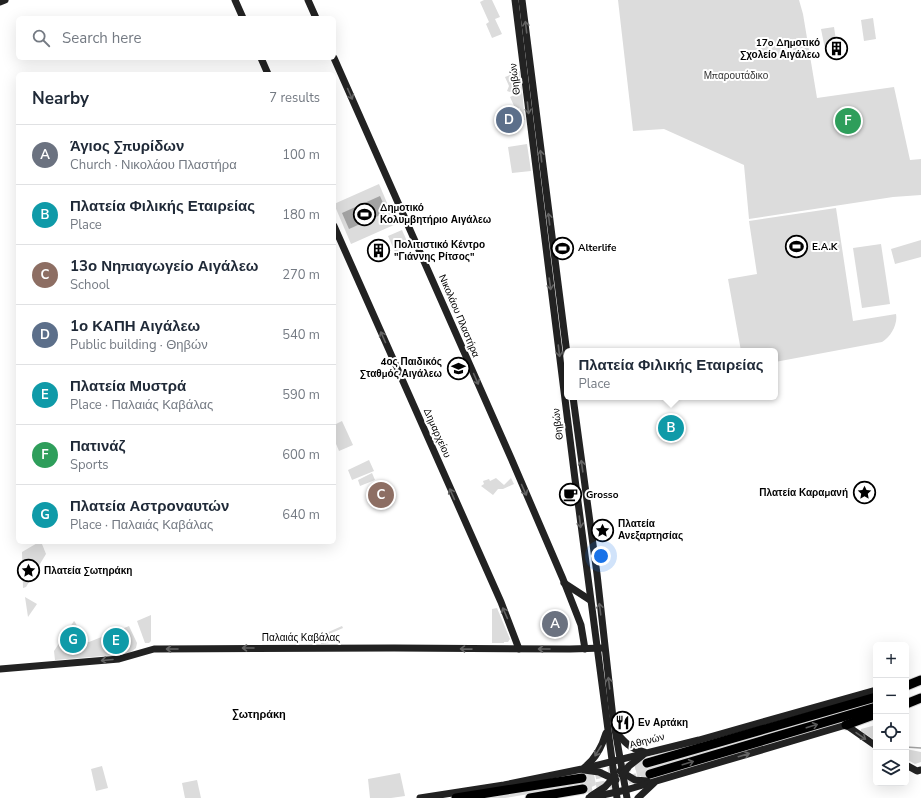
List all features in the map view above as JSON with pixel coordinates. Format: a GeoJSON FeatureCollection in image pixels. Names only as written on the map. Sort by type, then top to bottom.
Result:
{"type":"FeatureCollection","features":[{"type":"Feature","properties":{"kind":"highway"},"geometry":{"type":"LineString","coordinates":[[909,684],[921,678]]}},
{"type":"Feature","properties":{"kind":"highway"},"geometry":{"type":"LineString","coordinates":[[909,699],[921,697]]}},
{"type":"Feature","properties":{"kind":"highway"},"geometry":{"type":"LineString","coordinates":[[909,703],[921,697]]}},
{"type":"Feature","properties":{"kind":"highway","name":"Αθηνών"},"geometry":{"type":"LineString","coordinates":[[647,763],[873,698]]}},
{"type":"Feature","properties":{"kind":"highway"},"geometry":{"type":"LineString","coordinates":[[654,777],[873,708]]}},
{"type":"Feature","properties":{"kind":"highway"},"geometry":{"type":"LineString","coordinates":[[846,725],[873,715]]}},
{"type":"Feature","properties":{"kind":"highway","name":"Αθηνών"},"geometry":{"type":"LineString","coordinates":[[456,798],[582,774]]}},
{"type":"Feature","properties":{"kind":"highway"},"geometry":{"type":"LineString","coordinates":[[530,798],[584,794]]}},
{"type":"Feature","properties":{"kind":"main road"},"geometry":{"type":"LineString","coordinates":[[0,2],[5,0]]}},
{"type":"Feature","properties":{"kind":"main road"},"geometry":{"type":"LineString","coordinates":[[235,0],[242,16]]}},
{"type":"Feature","properties":{"kind":"main road"},"geometry":{"type":"LineString","coordinates":[[308,0],[315,16]]}},
{"type":"Feature","properties":{"kind":"main road","name":"Θηβών"},"geometry":{"type":"LineString","coordinates":[[515,0],[564,394]]}},
{"type":"Feature","properties":{"kind":"main road","name":"Θηβών"},"geometry":{"type":"LineString","coordinates":[[522,0],[566,348]]}},
{"type":"Feature","properties":{"kind":"main road"},"geometry":{"type":"LineString","coordinates":[[262,60],[267,72]]}},
{"type":"Feature","properties":{"kind":"main road","name":"Νικολάου Πλαστήρα"},"geometry":{"type":"LineString","coordinates":[[335,60],[511,458],[591,649]]}},
{"type":"Feature","properties":{"kind":"main road","name":"Δημαρχείου"},"geometry":{"type":"LineString","coordinates":[[336,231],[504,610],[519,649]]}},
{"type":"Feature","properties":{"kind":"main road","name":"Θηβών"},"geometry":{"type":"LineString","coordinates":[[565,400],[590,600],[591,649],[607,728],[618,765],[619,787]]}},
{"type":"Feature","properties":{"kind":"main road","name":"Θηβών"},"geometry":{"type":"LineString","coordinates":[[573,400],[587,496],[604,648],[616,732],[619,787],[628,798]]}},
{"type":"Feature","properties":{"kind":"main road"},"geometry":{"type":"LineString","coordinates":[[564,583],[590,600]]}},
{"type":"Feature","properties":{"kind":"main road","name":"Παλαιάς Καβάλας"},"geometry":{"type":"LineString","coordinates":[[0,669],[119,659],[154,649],[604,648]]}},
{"type":"Feature","properties":{"kind":"main road"},"geometry":{"type":"LineString","coordinates":[[909,681],[921,678]]}},
{"type":"Feature","properties":{"kind":"main road","name":"Αθηνών"},"geometry":{"type":"LineString","coordinates":[[420,798],[582,774],[618,765],[646,753],[699,740],[873,691]]}},
{"type":"Feature","properties":{"kind":"main road"},"geometry":{"type":"LineString","coordinates":[[589,798],[619,787],[654,777],[846,725],[873,744]]}},
{"type":"Feature","properties":{"kind":"main road"},"geometry":{"type":"LineString","coordinates":[[582,774],[599,751],[604,741],[607,728]]}},
{"type":"Feature","properties":{"kind":"main road"},"geometry":{"type":"LineString","coordinates":[[616,732],[629,746],[646,753]]}},
{"type":"Feature","properties":{"kind":"main road"},"geometry":{"type":"LineString","coordinates":[[618,765],[633,762],[646,753]]}},
{"type":"Feature","properties":{"kind":"main road"},"geometry":{"type":"LineString","coordinates":[[618,765],[638,781],[654,777]]}},
{"type":"Feature","properties":{"kind":"main road"},"geometry":{"type":"LineString","coordinates":[[909,766],[919,770]]}},
{"type":"Feature","properties":{"kind":"main road"},"geometry":{"type":"LineString","coordinates":[[582,774],[599,772],[619,787]]}},
{"type":"Feature","properties":{"kind":"main road"},"geometry":{"type":"LineString","coordinates":[[638,798],[648,787],[654,777]]}},
{"type":"Feature","properties":{"kind":"main road"},"geometry":{"type":"LineString","coordinates":[[584,794],[619,787]]}},
{"type":"Feature","properties":{"kind":"green space"},"geometry":{"type":"Polygon","coordinates":[[[484,0],[492,0],[500,17],[495,19],[502,34],[492,38],[486,24],[489,22],[480,2],[484,0]]]}},
{"type":"Feature","properties":{"kind":"green space","name":"Μπαρουτάδικο"},"geometry":{"type":"Polygon","coordinates":[[[618,0],[799,0],[803,14],[817,98],[894,87],[910,160],[921,159],[921,195],[893,197],[749,219],[744,165],[664,129],[633,131],[618,0]]]}},
{"type":"Feature","properties":{"kind":"green space"},"geometry":{"type":"Polygon","coordinates":[[[873,18],[876,39],[864,41],[861,20],[873,18]]]}},
{"type":"Feature","properties":{"kind":"green space"},"geometry":{"type":"Polygon","coordinates":[[[834,27],[837,47],[825,49],[821,29],[834,27]]]}},
{"type":"Feature","properties":{"kind":"green space"},"geometry":{"type":"Polygon","coordinates":[[[520,71],[525,120],[523,120],[523,127],[518,115],[520,108],[515,108],[510,97],[514,95],[512,91],[507,91],[509,86],[505,77],[520,71]]]}},
{"type":"Feature","properties":{"kind":"green space"},"geometry":{"type":"Polygon","coordinates":[[[527,144],[531,171],[512,173],[508,147],[527,144]]]}},
{"type":"Feature","properties":{"kind":"green space","name":"Δημοτικό Κολυμβητήριο Αιγάλεω"},"geometry":{"type":"Polygon","coordinates":[[[379,184],[396,224],[351,244],[336,209],[336,203],[379,184]]]}},
{"type":"Feature","properties":{"kind":"green space","name":"E.A.K"},"geometry":{"type":"Polygon","coordinates":[[[836,208],[853,321],[896,314],[895,326],[891,334],[882,342],[778,361],[778,348],[740,348],[728,279],[757,274],[749,221],[836,208]]]}},
{"type":"Feature","properties":{"kind":"green space"},"geometry":{"type":"Polygon","coordinates":[[[402,230],[410,248],[396,254],[388,236],[402,230]]]}},
{"type":"Feature","properties":{"kind":"green space"},"geometry":{"type":"Polygon","coordinates":[[[921,240],[921,257],[895,264],[891,249],[921,240]]]}},
{"type":"Feature","properties":{"kind":"green space"},"geometry":{"type":"Polygon","coordinates":[[[881,244],[890,304],[862,308],[853,248],[881,244]]]}},
{"type":"Feature","properties":{"kind":"green space"},"geometry":{"type":"Polygon","coordinates":[[[342,421],[353,445],[339,451],[336,444],[336,424],[342,421]]]}},
{"type":"Feature","properties":{"kind":"green space"},"geometry":{"type":"Polygon","coordinates":[[[369,460],[374,471],[352,480],[348,470],[369,460]]]}},
{"type":"Feature","properties":{"kind":"green space"},"geometry":{"type":"Polygon","coordinates":[[[372,473],[375,480],[360,486],[358,480],[372,473]]]}},
{"type":"Feature","properties":{"kind":"green space"},"geometry":{"type":"Polygon","coordinates":[[[496,478],[504,485],[511,478],[514,484],[503,489],[498,489],[493,495],[481,486],[484,484],[483,481],[489,479],[490,481],[496,478]]]}},
{"type":"Feature","properties":{"kind":"green space","name":"Πλατεία Σωτηράκη"},"geometry":{"type":"Polygon","coordinates":[[[36,544],[42,544],[46,554],[26,587],[23,588],[22,552],[36,544]]]}},
{"type":"Feature","properties":{"kind":"green space"},"geometry":{"type":"Polygon","coordinates":[[[25,597],[37,604],[28,617],[25,597]]]}},
{"type":"Feature","properties":{"kind":"green space"},"geometry":{"type":"Polygon","coordinates":[[[497,608],[510,639],[508,642],[492,643],[492,609],[497,608]]]}},
{"type":"Feature","properties":{"kind":"green space"},"geometry":{"type":"Polygon","coordinates":[[[151,615],[151,641],[149,643],[145,643],[137,621],[151,615]]]}},
{"type":"Feature","properties":{"kind":"green space"},"geometry":{"type":"Polygon","coordinates":[[[74,621],[85,642],[89,642],[129,626],[137,643],[136,648],[128,654],[55,660],[54,651],[74,621]]]}},
{"type":"Feature","properties":{"kind":"green space"},"geometry":{"type":"Polygon","coordinates":[[[342,626],[343,628],[327,635],[330,643],[321,644],[321,638],[308,643],[306,642],[342,626]]]}},
{"type":"Feature","properties":{"kind":"green space"},"geometry":{"type":"Polygon","coordinates":[[[873,700],[873,705],[649,771],[648,766],[873,700]]]}},
{"type":"Feature","properties":{"kind":"green space"},"geometry":{"type":"Polygon","coordinates":[[[873,726],[873,739],[861,731],[861,729],[873,726]]]}},
{"type":"Feature","properties":{"kind":"green space"},"geometry":{"type":"Polygon","coordinates":[[[909,750],[921,752],[921,762],[915,764],[909,761],[909,750]]]}},
{"type":"Feature","properties":{"kind":"green space"},"geometry":{"type":"Polygon","coordinates":[[[645,762],[649,776],[637,776],[635,765],[645,762]]]}},
{"type":"Feature","properties":{"kind":"green space"},"geometry":{"type":"Polygon","coordinates":[[[102,766],[108,788],[96,791],[91,769],[102,766]]]}},
{"type":"Feature","properties":{"kind":"green space"},"geometry":{"type":"Polygon","coordinates":[[[400,773],[405,796],[370,798],[368,779],[400,773]]]}},
{"type":"Feature","properties":{"kind":"green space"},"geometry":{"type":"Polygon","coordinates":[[[594,774],[596,785],[585,790],[583,775],[594,774]]]}},
{"type":"Feature","properties":{"kind":"green space"},"geometry":{"type":"Polygon","coordinates":[[[197,780],[201,798],[185,798],[182,783],[197,780]]]}},
{"type":"Feature","properties":{"kind":"green space"},"geometry":{"type":"Polygon","coordinates":[[[582,781],[583,785],[505,798],[477,798],[582,781]]]}},
{"type":"Feature","properties":{"kind":"shaded area"},"geometry":{"type":"Polygon","coordinates":[[[380,196],[387,212],[349,229],[342,213],[380,196]]]}},
{"type":"Feature","properties":{"kind":"waterway"},"geometry":{"type":"LineString","coordinates":[[909,747],[921,748]]}},
{"type":"Feature","properties":{"kind":"tunnel"},"geometry":{"type":"LineString","coordinates":[[582,778],[647,763]]}},
{"type":"Feature","properties":{"kind":"tunnel"},"geometry":{"type":"LineString","coordinates":[[628,780],[650,774]]}},
{"type":"Feature","properties":{"kind":"tunnel"},"geometry":{"type":"LineString","coordinates":[[583,789],[612,784]]}},
{"type":"Feature","properties":{"kind":"place","name":"17o Δημοτικό Σχολείο Αιγάλεω"},"geometry":{"type":"Point","coordinates":[836,49]}},
{"type":"Feature","properties":{"kind":"place","name":"1ο ΚΑΠΗ Αιγάλεω"},"geometry":{"type":"Point","coordinates":[509,120]}},
{"type":"Feature","properties":{"kind":"place","name":"Πατινάζ"},"geometry":{"type":"Point","coordinates":[848,121]}},
{"type":"Feature","properties":{"kind":"place","name":"Δημοτικό Κολυμβητήριο Αιγάλεω"},"geometry":{"type":"Point","coordinates":[365,214]}},
{"type":"Feature","properties":{"kind":"place","name":"E.A.K"},"geometry":{"type":"Point","coordinates":[797,247]}},
{"type":"Feature","properties":{"kind":"place","name":"Alterlife"},"geometry":{"type":"Point","coordinates":[562,248]}},
{"type":"Feature","properties":{"kind":"place","name":"Πολιτιστικό Κέντρο \"Γιάννης Ρίτσος\""},"geometry":{"type":"Point","coordinates":[378,251]}},
{"type":"Feature","properties":{"kind":"place","name":"4ος Παιδικός Σταθμός Αιγάλεω"},"geometry":{"type":"Point","coordinates":[458,368]}},
{"type":"Feature","properties":{"kind":"place","name":"Πλατεία Φιλικής Εταιρείας"},"geometry":{"type":"Point","coordinates":[671,428]}},
{"type":"Feature","properties":{"kind":"place","name":"Πλατεία Καραμανή"},"geometry":{"type":"Point","coordinates":[864,493]}},
{"type":"Feature","properties":{"kind":"place","name":"13ο Νηπιαγωγείο Αιγάλεω"},"geometry":{"type":"Point","coordinates":[381,495]}},
{"type":"Feature","properties":{"kind":"place","name":"Grosso"},"geometry":{"type":"Point","coordinates":[571,495]}},
{"type":"Feature","properties":{"kind":"place","name":"Πλατεία Ανεξαρτησίας"},"geometry":{"type":"Point","coordinates":[602,530]}},
{"type":"Feature","properties":{"kind":"place","name":"Πλατεία Σωτηράκη"},"geometry":{"type":"Point","coordinates":[29,571]}},
{"type":"Feature","properties":{"kind":"place","name":"Άγιος Σπυρίδων"},"geometry":{"type":"Point","coordinates":[555,624]}},
{"type":"Feature","properties":{"kind":"place","name":"Πλατεία Αστροναυτών"},"geometry":{"type":"Point","coordinates":[73,640]}},
{"type":"Feature","properties":{"kind":"place","name":"Πλατεία Μυστρά"},"geometry":{"type":"Point","coordinates":[116,641]}},
{"type":"Feature","properties":{"kind":"place","name":"Εν Αρτάκη"},"geometry":{"type":"Point","coordinates":[623,723]}},
{"type":"Feature","properties":{"kind":"district","name":"Σωτηράκη"},"geometry":{"type":"Point","coordinates":[259,714]}}]}
